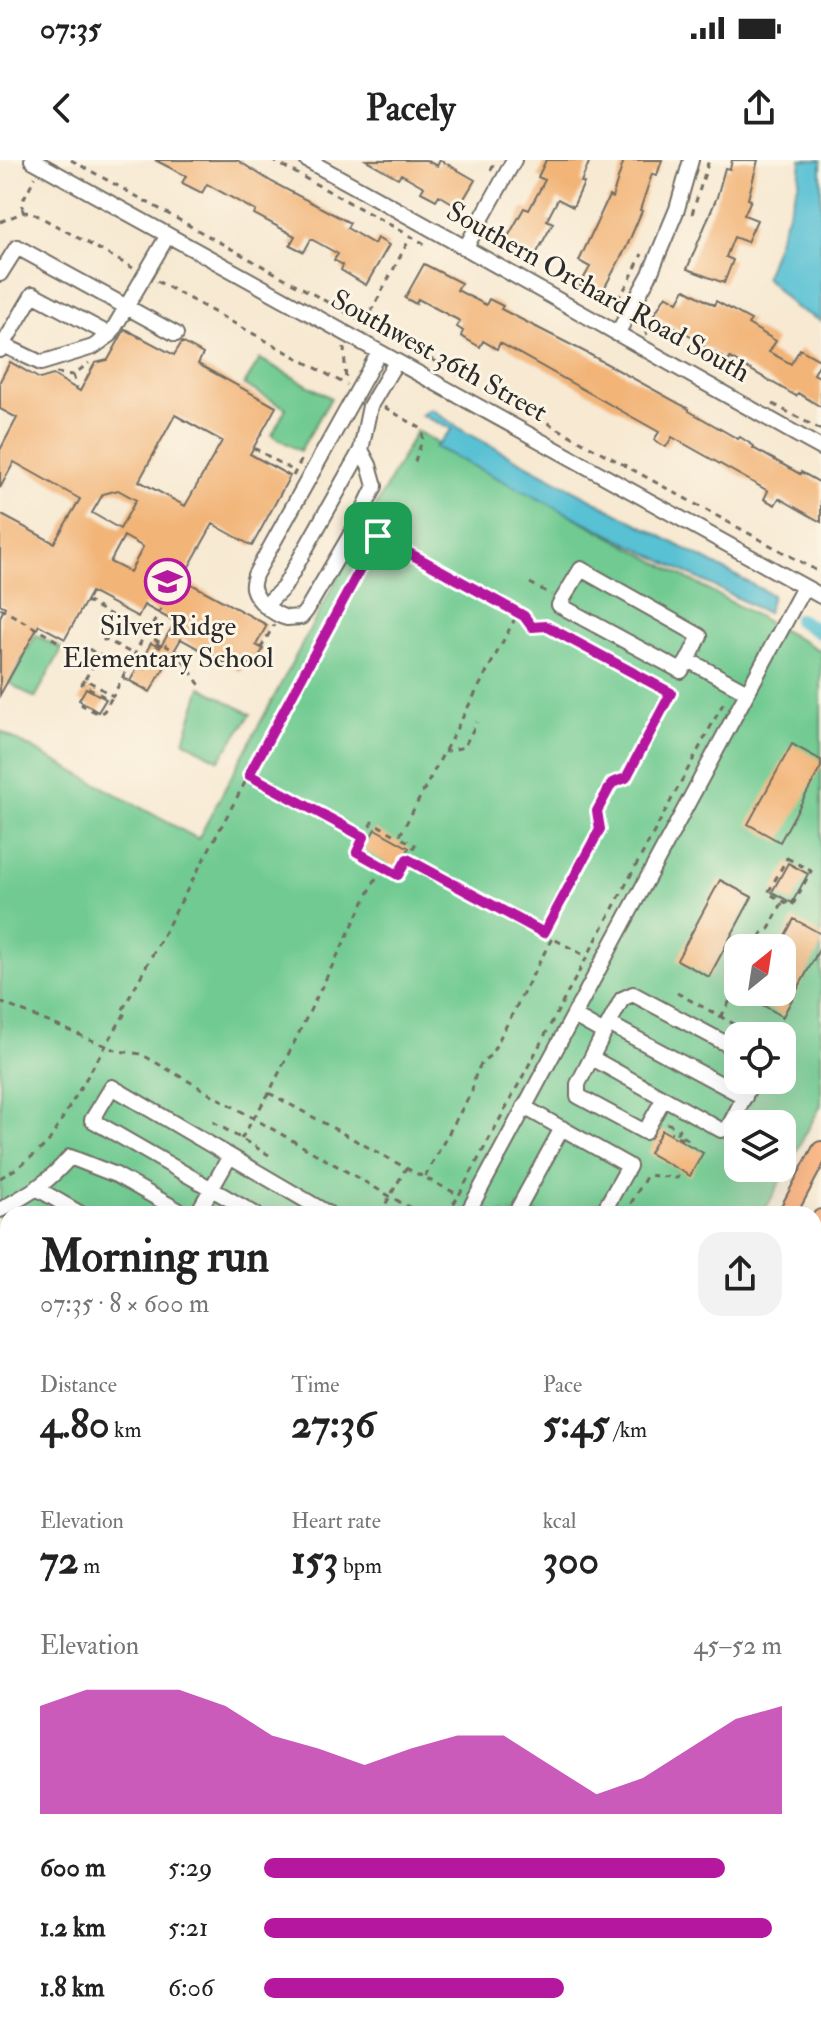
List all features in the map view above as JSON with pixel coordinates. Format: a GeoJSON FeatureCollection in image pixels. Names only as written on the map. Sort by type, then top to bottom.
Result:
{"type":"FeatureCollection","features":[{"type":"Feature","properties":{"kind":"main road"},"geometry":{"type":"LineString","coordinates":[[791,1206],[821,1150]]}},
{"type":"Feature","properties":{"kind":"street","name":"Southern Orchard Road South"},"geometry":{"type":"LineString","coordinates":[[307,160],[821,448]]}},
{"type":"Feature","properties":{"kind":"street"},"geometry":{"type":"LineString","coordinates":[[466,247],[514,160]]}},
{"type":"Feature","properties":{"kind":"street"},"geometry":{"type":"LineString","coordinates":[[617,334],[650,274],[677,209],[691,160]]}},
{"type":"Feature","properties":{"kind":"street","name":"Southwest 36th Street"},"geometry":{"type":"LineString","coordinates":[[37,163],[821,596]]}},
{"type":"Feature","properties":{"kind":"street"},"geometry":{"type":"LineString","coordinates":[[117,332],[33,294],[1,347],[41,363],[93,347],[117,332],[126,307],[168,235]]}},
{"type":"Feature","properties":{"kind":"street"},"geometry":{"type":"LineString","coordinates":[[0,274],[17,247],[176,334]]}},
{"type":"Feature","properties":{"kind":"street"},"geometry":{"type":"LineString","coordinates":[[361,450],[375,486],[306,611],[301,617],[288,618],[265,606],[254,592],[252,584],[255,575],[379,352]]}},
{"type":"Feature","properties":{"kind":"street"},"geometry":{"type":"LineString","coordinates":[[265,606],[284,587],[361,450],[374,399],[396,362]]}},
{"type":"Feature","properties":{"kind":"street"},"geometry":{"type":"LineString","coordinates":[[581,569],[700,636],[688,660],[681,671],[559,605],[581,569]]}},
{"type":"Feature","properties":{"kind":"street"},"geometry":{"type":"LineString","coordinates":[[471,1206],[804,587]]}},
{"type":"Feature","properties":{"kind":"street"},"geometry":{"type":"LineString","coordinates":[[688,660],[747,692]]}},
{"type":"Feature","properties":{"kind":"street"},"geometry":{"type":"LineString","coordinates":[[664,1098],[645,1132],[578,1096],[578,1084],[622,999],[633,994],[724,1043]]}},
{"type":"Feature","properties":{"kind":"street"},"geometry":{"type":"LineString","coordinates":[[574,1016],[745,1097]]}},
{"type":"Feature","properties":{"kind":"street"},"geometry":{"type":"LineString","coordinates":[[592,1058],[721,1130],[728,1128],[746,1094]]}},
{"type":"Feature","properties":{"kind":"street"},"geometry":{"type":"LineString","coordinates":[[241,1206],[92,1120],[112,1087],[315,1206]]}},
{"type":"Feature","properties":{"kind":"street"},"geometry":{"type":"LineString","coordinates":[[524,1107],[629,1166],[606,1206]]}},
{"type":"Feature","properties":{"kind":"street"},"geometry":{"type":"LineString","coordinates":[[519,1206],[562,1128]]}},
{"type":"Feature","properties":{"kind":"street"},"geometry":{"type":"LineString","coordinates":[[201,1206],[230,1156]]}},
{"type":"Feature","properties":{"kind":"street"},"geometry":{"type":"LineString","coordinates":[[7,1206],[38,1189],[70,1157],[116,1175],[171,1206]]}},
{"type":"Feature","properties":{"kind":"street"},"geometry":{"type":"LineString","coordinates":[[38,1189],[67,1206]]}},
{"type":"Feature","properties":{"kind":"path"},"geometry":{"type":"LineString","coordinates":[[24,212],[22,202],[37,163]]}},
{"type":"Feature","properties":{"kind":"path"},"geometry":{"type":"LineString","coordinates":[[0,222],[24,212],[33,213],[357,390]]}},
{"type":"Feature","properties":{"kind":"path"},"geometry":{"type":"LineString","coordinates":[[365,323],[411,237]]}},
{"type":"Feature","properties":{"kind":"path"},"geometry":{"type":"LineString","coordinates":[[608,307],[624,290],[645,248]]}},
{"type":"Feature","properties":{"kind":"path"},"geometry":{"type":"LineString","coordinates":[[358,319],[821,573]]}},
{"type":"Feature","properties":{"kind":"path"},"geometry":{"type":"LineString","coordinates":[[117,332],[141,338]]}},
{"type":"Feature","properties":{"kind":"path"},"geometry":{"type":"LineString","coordinates":[[73,375],[77,388]]}},
{"type":"Feature","properties":{"kind":"path"},"geometry":{"type":"LineString","coordinates":[[374,399],[422,429],[423,438],[414,464]]}},
{"type":"Feature","properties":{"kind":"path"},"geometry":{"type":"LineString","coordinates":[[254,448],[294,471]]}},
{"type":"Feature","properties":{"kind":"path"},"geometry":{"type":"LineString","coordinates":[[0,1178],[45,1146],[107,1046],[124,1015],[121,1013],[378,536],[524,616],[532,627],[546,626],[671,693],[626,778],[612,783],[597,811],[600,829],[544,933]]}},
{"type":"Feature","properties":{"kind":"path"},"geometry":{"type":"LineString","coordinates":[[530,583],[562,601]]}},
{"type":"Feature","properties":{"kind":"path"},"geometry":{"type":"LineString","coordinates":[[86,601],[177,652],[201,687]]}},
{"type":"Feature","properties":{"kind":"path"},"geometry":{"type":"LineString","coordinates":[[83,703],[97,714],[102,714],[124,676],[125,665],[163,605]]}},
{"type":"Feature","properties":{"kind":"path"},"geometry":{"type":"LineString","coordinates":[[0,608],[78,653],[82,654],[88,649],[148,690]]}},
{"type":"Feature","properties":{"kind":"path"},"geometry":{"type":"LineString","coordinates":[[399,837],[518,613]]}},
{"type":"Feature","properties":{"kind":"path"},"geometry":{"type":"LineString","coordinates":[[556,632],[561,623]]}},
{"type":"Feature","properties":{"kind":"path"},"geometry":{"type":"LineString","coordinates":[[103,641],[105,639],[160,666]]}},
{"type":"Feature","properties":{"kind":"path"},"geometry":{"type":"LineString","coordinates":[[156,645],[167,646]]}},
{"type":"Feature","properties":{"kind":"path"},"geometry":{"type":"LineString","coordinates":[[99,656],[82,684],[103,697]]}},
{"type":"Feature","properties":{"kind":"path"},"geometry":{"type":"LineString","coordinates":[[141,668],[149,670],[153,663]]}},
{"type":"Feature","properties":{"kind":"path"},"geometry":{"type":"LineString","coordinates":[[85,679],[113,696]]}},
{"type":"Feature","properties":{"kind":"path"},"geometry":{"type":"LineString","coordinates":[[451,1206],[725,700]]}},
{"type":"Feature","properties":{"kind":"path"},"geometry":{"type":"LineString","coordinates":[[444,752],[464,747],[477,722]]}},
{"type":"Feature","properties":{"kind":"path"},"geometry":{"type":"LineString","coordinates":[[249,775],[364,837]]}},
{"type":"Feature","properties":{"kind":"path"},"geometry":{"type":"LineString","coordinates":[[372,822],[415,845],[398,875],[357,852],[364,837],[372,822]]}},
{"type":"Feature","properties":{"kind":"path"},"geometry":{"type":"LineString","coordinates":[[787,858],[811,871],[792,906],[783,901],[768,893],[787,858]]}},
{"type":"Feature","properties":{"kind":"path"},"geometry":{"type":"LineString","coordinates":[[407,859],[587,957]]}},
{"type":"Feature","properties":{"kind":"path"},"geometry":{"type":"LineString","coordinates":[[241,1139],[269,1093],[382,866]]}},
{"type":"Feature","properties":{"kind":"path"},"geometry":{"type":"LineString","coordinates":[[761,934],[769,929],[783,901]]}},
{"type":"Feature","properties":{"kind":"path"},"geometry":{"type":"LineString","coordinates":[[425,1176],[472,1091],[483,1060],[491,1055],[552,938]]}},
{"type":"Feature","properties":{"kind":"path"},"geometry":{"type":"LineString","coordinates":[[677,993],[730,1022]]}},
{"type":"Feature","properties":{"kind":"path"},"geometry":{"type":"LineString","coordinates":[[0,1002],[118,1051],[141,1054],[408,1206]]}},
{"type":"Feature","properties":{"kind":"path"},"geometry":{"type":"LineString","coordinates":[[721,1017],[727,1006]]}},
{"type":"Feature","properties":{"kind":"path"},"geometry":{"type":"LineString","coordinates":[[66,1038],[69,1031]]}},
{"type":"Feature","properties":{"kind":"path"},"geometry":{"type":"LineString","coordinates":[[269,1093],[459,1195]]}},
{"type":"Feature","properties":{"kind":"path"},"geometry":{"type":"LineString","coordinates":[[660,1119],[679,1129],[677,1133],[686,1141],[669,1131]]}},
{"type":"Feature","properties":{"kind":"path"},"geometry":{"type":"LineString","coordinates":[[213,1122],[269,1155]]}},
{"type":"Feature","properties":{"kind":"path"},"geometry":{"type":"LineString","coordinates":[[384,1206],[406,1168]]}},
{"type":"Feature","properties":{"kind":"path"},"geometry":{"type":"LineString","coordinates":[[630,1206],[647,1175],[677,1178],[681,1171]]}},
{"type":"Feature","properties":{"kind":"green space"},"geometry":{"type":"Polygon","coordinates":[[[260,359],[331,398],[300,451],[272,435],[286,408],[244,385],[260,359]]]}},
{"type":"Feature","properties":{"kind":"green space"},"geometry":{"type":"Polygon","coordinates":[[[416,431],[821,651],[821,1105],[796,1152],[796,1110],[724,1110],[724,1182],[780,1182],[767,1206],[0,1206],[0,731],[198,839],[416,431]]]}},
{"type":"Feature","properties":{"kind":"green space"},"geometry":{"type":"Polygon","coordinates":[[[36,635],[62,649],[35,698],[9,683],[36,635]]]}},
{"type":"Feature","properties":{"kind":"green space"},"geometry":{"type":"Polygon","coordinates":[[[201,687],[251,714],[219,760],[184,741],[201,687]]]}},
{"type":"Feature","properties":{"kind":"water"},"geometry":{"type":"Polygon","coordinates":[[[801,160],[821,160],[821,321],[794,307],[765,277],[799,182],[801,160]]]}},
{"type":"Feature","properties":{"kind":"water"},"geometry":{"type":"Polygon","coordinates":[[[431,409],[465,432],[772,595],[767,613],[435,447],[452,429],[421,415],[431,409]]]}},
{"type":"Feature","properties":{"kind":"building"},"geometry":{"type":"Polygon","coordinates":[[[155,160],[237,160],[350,223],[347,228],[374,244],[377,238],[389,245],[366,285],[341,270],[343,265],[334,260],[338,254],[311,239],[304,252],[290,245],[295,236],[254,214],[256,211],[207,184],[202,193],[182,183],[186,176],[155,160]]]}},
{"type":"Feature","properties":{"kind":"building"},"geometry":{"type":"Polygon","coordinates":[[[366,160],[426,160],[437,166],[440,160],[475,180],[459,207],[439,195],[436,200],[421,192],[424,187],[401,174],[398,178],[366,160]]]}},
{"type":"Feature","properties":{"kind":"building"},"geometry":{"type":"Polygon","coordinates":[[[546,160],[590,160],[573,207],[558,199],[547,220],[553,223],[534,258],[505,242],[524,208],[529,210],[545,180],[538,177],[546,160]]]}},
{"type":"Feature","properties":{"kind":"building"},"geometry":{"type":"Polygon","coordinates":[[[624,160],[662,160],[657,175],[652,174],[642,211],[626,248],[600,296],[580,285],[590,267],[579,261],[609,196],[612,198],[624,160]]]}},
{"type":"Feature","properties":{"kind":"building"},"geometry":{"type":"Polygon","coordinates":[[[732,160],[758,160],[748,199],[751,200],[744,215],[757,220],[747,242],[734,237],[726,257],[733,260],[724,283],[687,269],[717,197],[725,168],[730,169],[732,160]]]}},
{"type":"Feature","properties":{"kind":"building"},"geometry":{"type":"Polygon","coordinates":[[[424,264],[461,283],[457,290],[486,305],[489,299],[503,306],[501,309],[587,353],[738,439],[740,437],[753,448],[821,483],[821,522],[779,498],[775,505],[764,499],[768,491],[672,437],[666,447],[654,440],[659,432],[500,343],[497,349],[483,341],[480,347],[461,336],[463,331],[457,327],[460,321],[418,299],[416,304],[405,298],[424,264]]]}},
{"type":"Feature","properties":{"kind":"building"},"geometry":{"type":"Polygon","coordinates":[[[685,289],[751,320],[748,324],[776,341],[769,352],[791,364],[800,349],[821,361],[814,374],[821,378],[821,407],[730,358],[729,361],[654,315],[666,295],[678,302],[685,289]]]}},
{"type":"Feature","properties":{"kind":"building"},"geometry":{"type":"Polygon","coordinates":[[[125,329],[174,355],[182,342],[203,354],[198,364],[276,407],[250,454],[290,476],[252,546],[213,524],[182,579],[267,625],[256,645],[263,649],[254,666],[246,662],[241,672],[181,639],[150,692],[130,681],[151,643],[160,648],[175,622],[144,605],[138,617],[91,592],[65,639],[39,625],[0,695],[0,617],[5,607],[0,604],[0,514],[54,543],[80,499],[14,462],[0,488],[0,450],[17,418],[0,409],[0,381],[10,362],[40,379],[53,375],[80,391],[95,363],[108,360],[125,329]],[[175,415],[139,481],[185,506],[222,441],[175,415]],[[118,490],[103,494],[92,513],[120,529],[136,500],[118,490]],[[124,536],[110,562],[130,572],[143,547],[124,536]]]}},
{"type":"Feature","properties":{"kind":"building"},"geometry":{"type":"Polygon","coordinates":[[[86,688],[106,699],[98,712],[79,700],[86,688]]]}},
{"type":"Feature","properties":{"kind":"building"},"geometry":{"type":"Polygon","coordinates":[[[792,744],[821,760],[821,767],[780,842],[748,824],[792,744]]]}},
{"type":"Feature","properties":{"kind":"building"},"geometry":{"type":"Polygon","coordinates":[[[375,829],[409,848],[398,869],[363,850],[375,829]]]}},
{"type":"Feature","properties":{"kind":"building"},"geometry":{"type":"Polygon","coordinates":[[[788,863],[808,874],[792,903],[772,892],[788,863]]]}},
{"type":"Feature","properties":{"kind":"building"},"geometry":{"type":"Polygon","coordinates":[[[720,880],[752,897],[732,934],[724,934],[724,949],[709,977],[677,960],[720,880]]]}},
{"type":"Feature","properties":{"kind":"building"},"geometry":{"type":"Polygon","coordinates":[[[794,919],[821,934],[821,946],[796,992],[796,934],[786,934],[794,919]]]}},
{"type":"Feature","properties":{"kind":"building"},"geometry":{"type":"Polygon","coordinates":[[[764,1006],[788,1006],[782,1016],[764,1006]]]}},
{"type":"Feature","properties":{"kind":"building"},"geometry":{"type":"Polygon","coordinates":[[[662,1130],[703,1153],[690,1176],[649,1153],[662,1130]]]}},
{"type":"Feature","properties":{"kind":"waterway"},"geometry":{"type":"LineString","coordinates":[[799,620],[821,633]]}},
{"type":"Feature","properties":{"kind":"place","name":"Silver Ridge Elementary School"},"geometry":{"type":"Point","coordinates":[168,581]}},
{"type":"Feature","properties":{"kind":"route"},"geometry":{"type":"LineString","coordinates":[[378,536],[524,616],[532,627],[546,626],[671,693],[626,778],[612,783],[597,811],[600,829],[544,933],[407,859],[398,875],[357,852],[364,837],[249,775],[378,536]]}}]}
